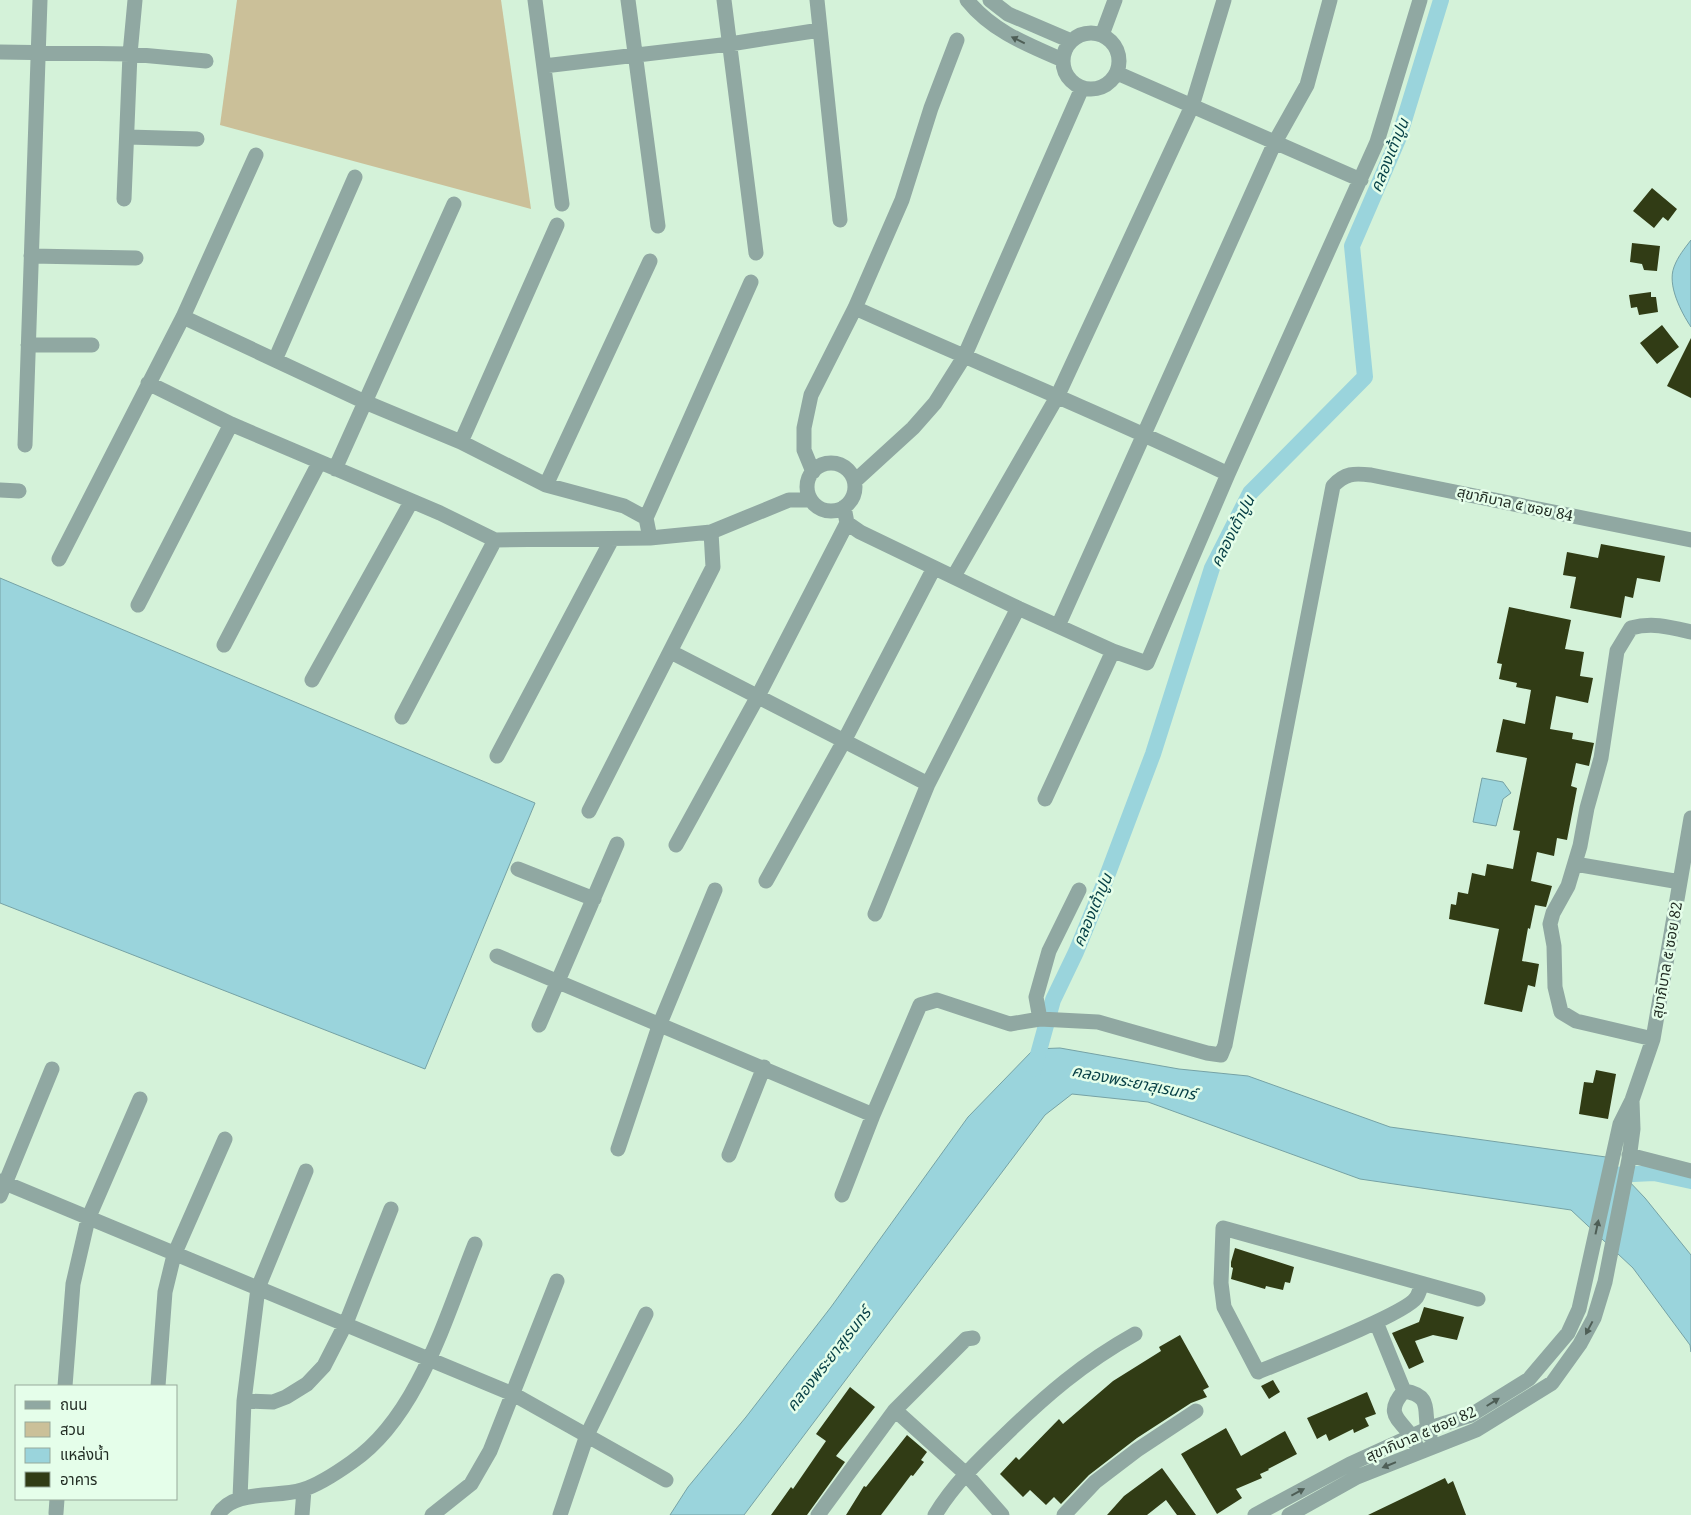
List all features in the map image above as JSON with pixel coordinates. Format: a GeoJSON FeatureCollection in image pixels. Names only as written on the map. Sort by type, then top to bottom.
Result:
{"type":"FeatureCollection","features":[{"type":"Feature","properties":{"kind":"street"},"geometry":{"type":"LineString","coordinates":[[26,445],[30,256],[40,0]]}},
{"type":"Feature","properties":{"kind":"street"},"geometry":{"type":"LineString","coordinates":[[124,199],[130,54],[135,0]]}},
{"type":"Feature","properties":{"kind":"street"},"geometry":{"type":"LineString","coordinates":[[535,0],[562,204]]}},
{"type":"Feature","properties":{"kind":"street"},"geometry":{"type":"LineString","coordinates":[[628,0],[658,226]]}},
{"type":"Feature","properties":{"kind":"street"},"geometry":{"type":"LineString","coordinates":[[724,0],[756,253]]}},
{"type":"Feature","properties":{"kind":"street"},"geometry":{"type":"LineString","coordinates":[[817,0],[840,220]]}},
{"type":"Feature","properties":{"kind":"street"},"geometry":{"type":"LineString","coordinates":[[967,0],[978,13],[999,31],[1063,60]]}},
{"type":"Feature","properties":{"kind":"street"},"geometry":{"type":"LineString","coordinates":[[990,0],[1010,7],[1071,41]]}},
{"type":"Feature","properties":{"kind":"street"},"geometry":{"type":"LineString","coordinates":[[1102,34],[1115,0]]}},
{"type":"Feature","properties":{"kind":"street"},"geometry":{"type":"LineString","coordinates":[[954,576],[1057,397],[1192,106],[1224,0]]}},
{"type":"Feature","properties":{"kind":"street"},"geometry":{"type":"LineString","coordinates":[[1058,626],[1146,434],[1275,142],[1307,85],[1330,0]]}},
{"type":"Feature","properties":{"kind":"street"},"geometry":{"type":"LineString","coordinates":[[846,523],[1018,608],[1112,651],[1147,663],[1228,474],[1361,180],[1388,111],[1420,0]]}},
{"type":"Feature","properties":{"kind":"street"},"geometry":{"type":"LineString","coordinates":[[544,66],[730,44],[820,30]]}},
{"type":"Feature","properties":{"kind":"street"},"geometry":{"type":"LineString","coordinates":[[1081,34],[1102,34],[1117,49],[1119,65],[1117,73],[1106,86],[1098,89],[1082,88],[1067,77],[1063,60],[1064,52],[1071,41],[1081,34]]}},
{"type":"Feature","properties":{"kind":"street"},"geometry":{"type":"LineString","coordinates":[[813,472],[804,450],[804,428],[811,395],[855,308],[902,200],[931,108],[956,40]]}},
{"type":"Feature","properties":{"kind":"street"},"geometry":{"type":"LineString","coordinates":[[0,52],[130,54],[206,61]]}},
{"type":"Feature","properties":{"kind":"street"},"geometry":{"type":"LineString","coordinates":[[1117,73],[1361,180]]}},
{"type":"Feature","properties":{"kind":"street"},"geometry":{"type":"LineString","coordinates":[[855,481],[913,428],[935,403],[964,357],[1082,88]]}},
{"type":"Feature","properties":{"kind":"street"},"geometry":{"type":"LineString","coordinates":[[128,137],[197,139]]}},
{"type":"Feature","properties":{"kind":"street"},"geometry":{"type":"LineString","coordinates":[[59,559],[148,382],[183,317],[256,155]]}},
{"type":"Feature","properties":{"kind":"street"},"geometry":{"type":"LineString","coordinates":[[275,360],[355,177]]}},
{"type":"Feature","properties":{"kind":"street"},"geometry":{"type":"LineString","coordinates":[[335,469],[454,204]]}},
{"type":"Feature","properties":{"kind":"street"},"geometry":{"type":"LineString","coordinates":[[461,442],[557,225]]}},
{"type":"Feature","properties":{"kind":"street"},"geometry":{"type":"LineString","coordinates":[[30,256],[136,258]]}},
{"type":"Feature","properties":{"kind":"street"},"geometry":{"type":"LineString","coordinates":[[546,485],[650,261]]}},
{"type":"Feature","properties":{"kind":"street"},"geometry":{"type":"LineString","coordinates":[[650,538],[646,518],[750,282]]}},
{"type":"Feature","properties":{"kind":"street"},"geometry":{"type":"LineString","coordinates":[[855,308],[964,357],[1146,434],[1228,474]]}},
{"type":"Feature","properties":{"kind":"street"},"geometry":{"type":"LineString","coordinates":[[183,317],[365,402],[461,442],[546,485],[624,506],[646,518]]}},
{"type":"Feature","properties":{"kind":"street"},"geometry":{"type":"LineString","coordinates":[[28,345],[92,344]]}},
{"type":"Feature","properties":{"kind":"street"},"geometry":{"type":"LineString","coordinates":[[148,382],[231,424],[440,513],[495,540],[650,538],[711,532],[789,500],[811,500]]}},
{"type":"Feature","properties":{"kind":"street"},"geometry":{"type":"LineString","coordinates":[[138,605],[231,424]]}},
{"type":"Feature","properties":{"kind":"street"},"geometry":{"type":"LineString","coordinates":[[224,645],[319,463]]}},
{"type":"Feature","properties":{"kind":"street"},"geometry":{"type":"LineString","coordinates":[[826,464],[840,465],[852,474],[855,481],[854,496],[844,507],[830,511],[816,506],[811,500],[808,486],[813,472],[826,464]]}},
{"type":"Feature","properties":{"kind":"street","name":"สุขาภิบาล ๕ ซอย 84"},"geometry":{"type":"LineString","coordinates":[[1048,1020],[1098,1022],[1207,1053],[1221,1055],[1227,1038],[1333,486],[1340,478],[1351,473],[1371,474],[1691,540]]}},
{"type":"Feature","properties":{"kind":"street"},"geometry":{"type":"LineString","coordinates":[[0,490],[19,491]]}},
{"type":"Feature","properties":{"kind":"street"},"geometry":{"type":"LineString","coordinates":[[312,680],[411,502]]}},
{"type":"Feature","properties":{"kind":"street"},"geometry":{"type":"LineString","coordinates":[[676,845],[758,696],[846,523],[844,507]]}},
{"type":"Feature","properties":{"kind":"street"},"geometry":{"type":"LineString","coordinates":[[589,811],[713,567],[711,532]]}},
{"type":"Feature","properties":{"kind":"street"},"geometry":{"type":"LineString","coordinates":[[497,756],[612,538]]}},
{"type":"Feature","properties":{"kind":"street"},"geometry":{"type":"LineString","coordinates":[[402,717],[495,540]]}},
{"type":"Feature","properties":{"kind":"street"},"geometry":{"type":"LineString","coordinates":[[766,881],[844,741],[934,568]]}},
{"type":"Feature","properties":{"kind":"street"},"geometry":{"type":"LineString","coordinates":[[875,914],[928,784],[1018,608]]}},
{"type":"Feature","properties":{"kind":"street"},"geometry":{"type":"LineString","coordinates":[[1653,1038],[1576,1022],[1561,1012],[1554,987],[1554,946],[1550,924],[1568,886],[1575,864],[1601,758],[1617,651],[1631,628],[1642,625],[1655,624],[1691,632]]}},
{"type":"Feature","properties":{"kind":"street"},"geometry":{"type":"LineString","coordinates":[[1045,799],[1112,651]]}},
{"type":"Feature","properties":{"kind":"street"},"geometry":{"type":"LineString","coordinates":[[671,652],[928,784]]}},
{"type":"Feature","properties":{"kind":"street","name":"สุขาภิบาล ๕ ซอย 82"},"geometry":{"type":"LineString","coordinates":[[1264,1513],[1350,1464],[1427,1428],[1471,1415],[1529,1379],[1568,1333],[1579,1308],[1620,1124],[1632,1100],[1653,1038],[1691,818]]}},
{"type":"Feature","properties":{"kind":"street"},"geometry":{"type":"LineString","coordinates":[[539,1025],[617,844]]}},
{"type":"Feature","properties":{"kind":"street"},"geometry":{"type":"LineString","coordinates":[[1575,864],[1680,882]]}},
{"type":"Feature","properties":{"kind":"street"},"geometry":{"type":"LineString","coordinates":[[518,869],[594,899]]}},
{"type":"Feature","properties":{"kind":"street"},"geometry":{"type":"LineString","coordinates":[[618,1148],[659,1026],[715,890]]}},
{"type":"Feature","properties":{"kind":"street"},"geometry":{"type":"LineString","coordinates":[[842,1195],[873,1115],[920,1005],[937,1000],[1010,1024],[1048,1020],[1036,997],[1049,951],[1079,890]]}},
{"type":"Feature","properties":{"kind":"street"},"geometry":{"type":"LineString","coordinates":[[497,956],[659,1026],[764,1067],[873,1115]]}},
{"type":"Feature","properties":{"kind":"street"},"geometry":{"type":"LineString","coordinates":[[729,1155],[764,1067]]}},
{"type":"Feature","properties":{"kind":"street"},"geometry":{"type":"LineString","coordinates":[[52,1070],[1,1187],[88,1219],[346,1323],[513,1394],[666,1480]]}},
{"type":"Feature","properties":{"kind":"street"},"geometry":{"type":"LineString","coordinates":[[65,1385],[73,1284],[88,1219],[140,1099]]}},
{"type":"Feature","properties":{"kind":"street","name":"สุขาภิบาล ๕ ซอย 82"},"geometry":{"type":"LineString","coordinates":[[1288,1515],[1358,1477],[1476,1430],[1552,1383],[1580,1344],[1594,1318],[1604,1282],[1629,1157],[1633,1129],[1632,1100]]}},
{"type":"Feature","properties":{"kind":"street"},"geometry":{"type":"LineString","coordinates":[[158,1385],[166,1292],[174,1254],[224,1138]]}},
{"type":"Feature","properties":{"kind":"street"},"geometry":{"type":"LineString","coordinates":[[1629,1157],[1691,1171]]}},
{"type":"Feature","properties":{"kind":"street"},"geometry":{"type":"LineString","coordinates":[[240,1498],[244,1401],[258,1288],[306,1171]]}},
{"type":"Feature","properties":{"kind":"street"},"geometry":{"type":"LineString","coordinates":[[244,1401],[273,1402],[286,1397],[307,1384],[324,1366],[346,1323],[391,1209]]}},
{"type":"Feature","properties":{"kind":"street"},"geometry":{"type":"LineString","coordinates":[[1422,1284],[1416,1298],[1409,1304],[1376,1322],[1258,1372],[1224,1307],[1221,1283],[1223,1228],[1478,1299]]}},
{"type":"Feature","properties":{"kind":"street"},"geometry":{"type":"LineString","coordinates":[[218,1515],[223,1507],[240,1498],[275,1496],[304,1490],[352,1462],[383,1437],[409,1400],[429,1357],[475,1244]]}},
{"type":"Feature","properties":{"kind":"street"},"geometry":{"type":"LineString","coordinates":[[432,1515],[470,1484],[490,1451],[557,1281]]}},
{"type":"Feature","properties":{"kind":"street"},"geometry":{"type":"LineString","coordinates":[[560,1515],[587,1435],[646,1314]]}},
{"type":"Feature","properties":{"kind":"street"},"geometry":{"type":"LineString","coordinates":[[1376,1322],[1404,1391]]}},
{"type":"Feature","properties":{"kind":"street"},"geometry":{"type":"LineString","coordinates":[[935,1515],[966,1474],[1050,1391],[1109,1348],[1134,1334]]}},
{"type":"Feature","properties":{"kind":"street"},"geometry":{"type":"LineString","coordinates":[[818,1515],[895,1410],[966,1339],[973,1338]]}},
{"type":"Feature","properties":{"kind":"street"},"geometry":{"type":"LineString","coordinates":[[1404,1391],[1417,1393],[1426,1404],[1427,1428],[1435,1446]]}},
{"type":"Feature","properties":{"kind":"street"},"geometry":{"type":"LineString","coordinates":[[1404,1391],[1396,1400],[1393,1412],[1398,1422],[1413,1436],[1419,1453]]}},
{"type":"Feature","properties":{"kind":"street"},"geometry":{"type":"LineString","coordinates":[[895,1410],[966,1474],[1002,1515]]}},
{"type":"Feature","properties":{"kind":"street"},"geometry":{"type":"LineString","coordinates":[[1064,1515],[1095,1482],[1137,1450],[1196,1411]]}},
{"type":"Feature","properties":{"kind":"street"},"geometry":{"type":"LineString","coordinates":[[302,1515],[304,1490]]}},
{"type":"Feature","properties":{"kind":"green space"},"geometry":{"type":"Polygon","coordinates":[[[237,0],[501,0],[531,209],[220,125],[237,0]]]}},
{"type":"Feature","properties":{"kind":"water"},"geometry":{"type":"Polygon","coordinates":[[[1691,240],[1691,327],[1676,298],[1672,274],[1682,252],[1691,240]]]}},
{"type":"Feature","properties":{"kind":"water"},"geometry":{"type":"Polygon","coordinates":[[[0,578],[535,803],[425,1069],[0,903],[0,578]]]}},
{"type":"Feature","properties":{"kind":"water"},"geometry":{"type":"Polygon","coordinates":[[[1482,778],[1503,782],[1511,793],[1503,799],[1496,826],[1473,822],[1482,778]]]}},
{"type":"Feature","properties":{"kind":"water","name":"คลองพระยาสุเรนทร์"},"geometry":{"type":"Polygon","coordinates":[[[1060,1048],[1179,1069],[1248,1076],[1390,1127],[1606,1157],[1645,1198],[1691,1255],[1691,1352],[1690,1345],[1633,1268],[1571,1210],[1360,1179],[1148,1102],[1072,1094],[1045,1115],[744,1515],[670,1515],[688,1487],[746,1417],[831,1307],[968,1117],[1034,1049],[1060,1048]]]}},
{"type":"Feature","properties":{"kind":"building"},"geometry":{"type":"Polygon","coordinates":[[[1652,188],[1677,209],[1668,221],[1663,217],[1654,228],[1633,211],[1652,188]]]}},
{"type":"Feature","properties":{"kind":"building"},"geometry":{"type":"Polygon","coordinates":[[[1632,243],[1660,246],[1657,271],[1644,270],[1642,264],[1630,262],[1632,243]]]}},
{"type":"Feature","properties":{"kind":"building"},"geometry":{"type":"Polygon","coordinates":[[[1651,292],[1651,297],[1656,297],[1658,312],[1639,315],[1637,307],[1631,308],[1629,295],[1651,292]]]}},
{"type":"Feature","properties":{"kind":"building"},"geometry":{"type":"Polygon","coordinates":[[[1662,325],[1679,347],[1657,364],[1640,343],[1662,325]]]}},
{"type":"Feature","properties":{"kind":"building"},"geometry":{"type":"Polygon","coordinates":[[[1691,338],[1691,398],[1667,386],[1691,338]]]}},
{"type":"Feature","properties":{"kind":"building"},"geometry":{"type":"Polygon","coordinates":[[[1601,544],[1665,556],[1660,582],[1637,578],[1633,598],[1625,596],[1621,618],[1570,608],[1576,577],[1563,575],[1567,552],[1598,558],[1601,544]]]}},
{"type":"Feature","properties":{"kind":"building"},"geometry":{"type":"Polygon","coordinates":[[[1509,607],[1571,620],[1565,649],[1584,652],[1580,676],[1593,678],[1588,703],[1556,696],[1550,729],[1573,733],[1572,739],[1594,743],[1589,766],[1576,763],[1571,786],[1577,788],[1567,840],[1557,838],[1554,856],[1537,852],[1531,881],[1552,886],[1546,907],[1535,905],[1530,929],[1528,928],[1522,961],[1539,964],[1535,987],[1528,985],[1522,1012],[1484,1004],[1499,929],[1449,919],[1451,904],[1456,905],[1458,892],[1468,894],[1472,873],[1485,876],[1487,864],[1513,869],[1520,831],[1513,830],[1527,758],[1496,752],[1503,719],[1525,724],[1531,690],[1516,687],[1517,683],[1499,679],[1502,664],[1497,663],[1509,607]]]}},
{"type":"Feature","properties":{"kind":"building"},"geometry":{"type":"Polygon","coordinates":[[[1596,1070],[1616,1074],[1608,1119],[1579,1114],[1584,1082],[1593,1083],[1596,1070]]]}},
{"type":"Feature","properties":{"kind":"building"},"geometry":{"type":"Polygon","coordinates":[[[1235,1248],[1294,1267],[1290,1283],[1285,1282],[1283,1290],[1266,1286],[1265,1289],[1231,1279],[1233,1268],[1231,1267],[1231,1262],[1235,1248]]]}},
{"type":"Feature","properties":{"kind":"building"},"geometry":{"type":"Polygon","coordinates":[[[1424,1307],[1464,1317],[1457,1340],[1433,1335],[1415,1341],[1424,1362],[1409,1369],[1392,1333],[1419,1322],[1424,1307]]]}},
{"type":"Feature","properties":{"kind":"building"},"geometry":{"type":"Polygon","coordinates":[[[1180,1335],[1209,1387],[1203,1390],[1207,1397],[1191,1403],[1137,1438],[1089,1475],[1061,1504],[1054,1497],[1046,1505],[1030,1490],[1023,1497],[1000,1474],[1016,1457],[1019,1460],[1059,1419],[1063,1424],[1113,1381],[1161,1351],[1159,1347],[1180,1335]]]}},
{"type":"Feature","properties":{"kind":"building"},"geometry":{"type":"Polygon","coordinates":[[[1273,1380],[1280,1392],[1269,1399],[1261,1386],[1273,1380]]]}},
{"type":"Feature","properties":{"kind":"building"},"geometry":{"type":"Polygon","coordinates":[[[850,1387],[875,1407],[836,1456],[845,1462],[807,1515],[771,1515],[791,1487],[793,1489],[826,1441],[816,1434],[850,1387]]]}},
{"type":"Feature","properties":{"kind":"building"},"geometry":{"type":"Polygon","coordinates":[[[1367,1392],[1376,1414],[1365,1418],[1369,1426],[1354,1433],[1353,1429],[1329,1441],[1326,1434],[1317,1439],[1307,1418],[1367,1392]]]}},
{"type":"Feature","properties":{"kind":"building"},"geometry":{"type":"Polygon","coordinates":[[[1226,1428],[1241,1456],[1285,1431],[1297,1454],[1260,1474],[1262,1478],[1236,1489],[1242,1498],[1217,1514],[1181,1454],[1226,1428]]]}},
{"type":"Feature","properties":{"kind":"building"},"geometry":{"type":"Polygon","coordinates":[[[907,1435],[927,1452],[921,1460],[924,1462],[913,1476],[911,1475],[881,1515],[846,1515],[864,1486],[866,1487],[907,1435]]]}},
{"type":"Feature","properties":{"kind":"building"},"geometry":{"type":"Polygon","coordinates":[[[1162,1468],[1196,1515],[1177,1515],[1166,1500],[1147,1515],[1107,1515],[1124,1496],[1162,1468]]]}},
{"type":"Feature","properties":{"kind":"building"},"geometry":{"type":"Polygon","coordinates":[[[1445,1478],[1448,1484],[1453,1481],[1466,1515],[1368,1515],[1445,1478]]]}},
{"type":"Feature","properties":{"kind":"waterway","name":"คลองเต้าปูน"},"geometry":{"type":"LineString","coordinates":[[1034,1069],[1053,1000],[1076,952],[1104,884],[1153,754],[1212,568],[1250,493],[1365,377],[1352,246],[1399,137],[1441,0]]}},
{"type":"Feature","properties":{"kind":"waterway"},"geometry":{"type":"LineString","coordinates":[[1612,1175],[1654,1173],[1691,1181]]}}]}
